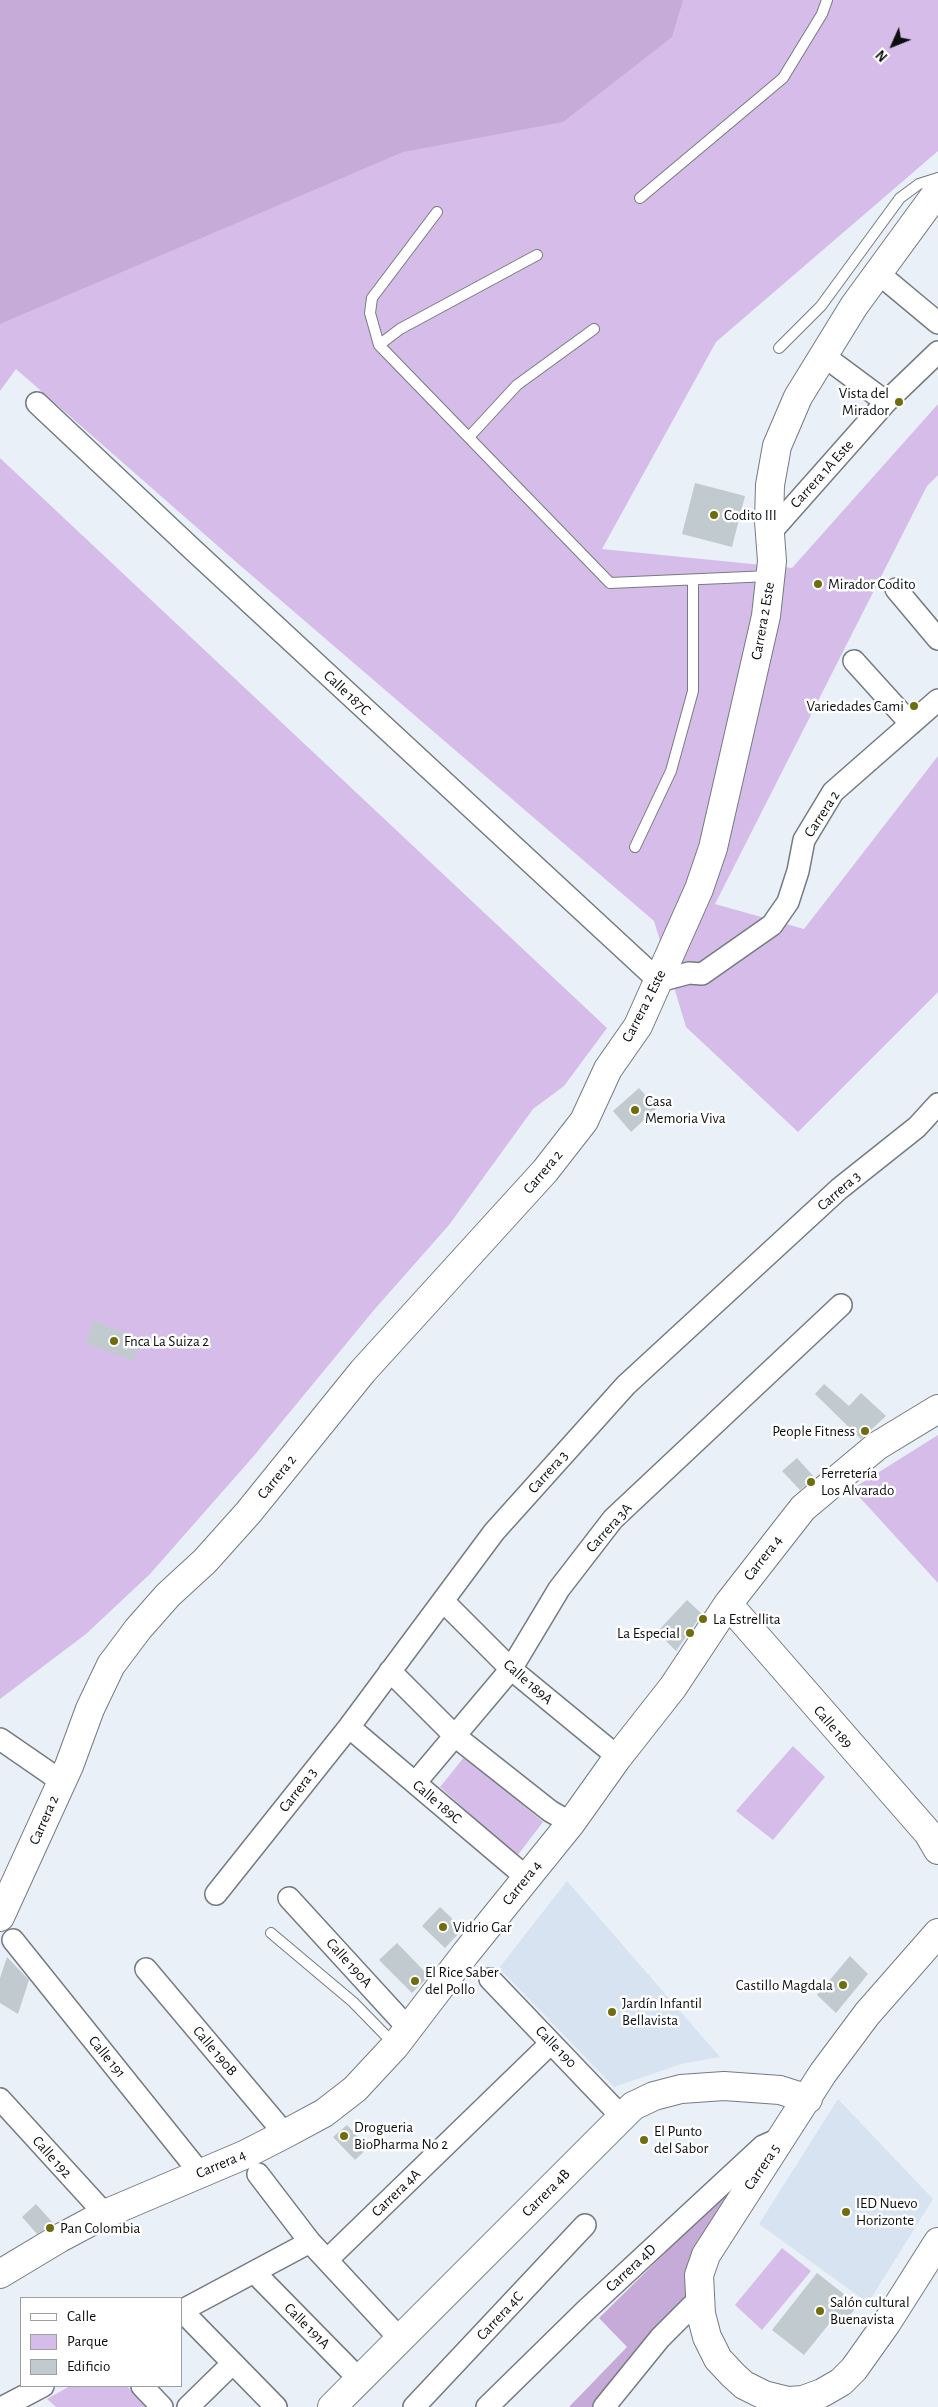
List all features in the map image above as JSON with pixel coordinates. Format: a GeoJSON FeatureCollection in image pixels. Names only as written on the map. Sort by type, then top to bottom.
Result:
{"type":"FeatureCollection","features":[{"type":"Feature","properties":{"kind":"main road","name":"Carrera 2 Este"},"geometry":{"type":"LineString","coordinates":[[608,1069],[638,1026],[699,889],[714,848],[766,616],[771,576],[770,485],[777,446],[798,397],[854,306],[936,193]]}},
{"type":"Feature","properties":{"kind":"main road","name":"Carrera 2"},"geometry":{"type":"LineString","coordinates":[[6,1929],[90,1709],[112,1666],[138,1629],[229,1535],[363,1371],[545,1171],[584,1121],[608,1069]]}},
{"type":"Feature","properties":{"kind":"main road","name":"Carrera 4"},"geometry":{"type":"LineString","coordinates":[[0,2274],[105,2214],[244,2155],[285,2134],[324,2113],[355,2088],[402,2037],[526,1877],[571,1823],[618,1757],[673,1687],[728,1604],[803,1508],[877,1446],[938,1409]]}},
{"type":"Feature","properties":{"kind":"main road","name":"Calle 189"},"geometry":{"type":"LineString","coordinates":[[728,1604],[928,1833],[938,1850]]}},
{"type":"Feature","properties":{"kind":"main road","name":"Carrera 5"},"geometry":{"type":"LineString","coordinates":[[699,2299],[699,2275],[706,2255],[823,2073],[867,2014],[938,1933]]}},
{"type":"Feature","properties":{"kind":"main road","name":"Carrera 4B"},"geometry":{"type":"LineString","coordinates":[[332,2407],[633,2106],[654,2096],[681,2089],[724,2086],[780,2090],[808,2099]]}},
{"type":"Feature","properties":{"kind":"main road"},"geometry":{"type":"LineString","coordinates":[[699,2299],[706,2337],[718,2359],[744,2385],[786,2404],[803,2400],[822,2393],[841,2382],[854,2369],[886,2324],[938,2242]]}},
{"type":"Feature","properties":{"kind":"street"},"geometry":{"type":"LineString","coordinates":[[878,273],[938,323]]}},
{"type":"Feature","properties":{"kind":"street","name":"Carrera 1A Este"},"geometry":{"type":"LineString","coordinates":[[770,533],[886,402],[938,352]]}},
{"type":"Feature","properties":{"kind":"street"},"geometry":{"type":"LineString","coordinates":[[824,356],[886,402]]}},
{"type":"Feature","properties":{"kind":"street","name":"Calle 187C"},"geometry":{"type":"LineString","coordinates":[[37,403],[198,555],[659,981]]}},
{"type":"Feature","properties":{"kind":"street"},"geometry":{"type":"LineString","coordinates":[[896,590],[938,639]]}},
{"type":"Feature","properties":{"kind":"street"},"geometry":{"type":"LineString","coordinates":[[854,661],[911,724]]}},
{"type":"Feature","properties":{"kind":"street","name":"Carrera 2"},"geometry":{"type":"LineString","coordinates":[[659,981],[689,973],[702,974],[772,925],[788,902],[798,871],[804,840],[833,792],[938,700]]}},
{"type":"Feature","properties":{"kind":"street","name":"Carrera 3"},"geometry":{"type":"LineString","coordinates":[[216,1894],[349,1727],[494,1532],[626,1384],[839,1189],[917,1127],[938,1104]]}},
{"type":"Feature","properties":{"kind":"street","name":"Carrera 3A"},"geometry":{"type":"LineString","coordinates":[[415,1783],[511,1669],[559,1589],[613,1519],[840,1305]]}},
{"type":"Feature","properties":{"kind":"street","name":"Calle 189A"},"geometry":{"type":"LineString","coordinates":[[443,1601],[511,1669],[618,1757]]}},
{"type":"Feature","properties":{"kind":"street"},"geometry":{"type":"LineString","coordinates":[[390,1671],[455,1736],[550,1811],[571,1823]]}},
{"type":"Feature","properties":{"kind":"street","name":"Calle 189C"},"geometry":{"type":"LineString","coordinates":[[349,1727],[526,1877]]}},
{"type":"Feature","properties":{"kind":"street"},"geometry":{"type":"LineString","coordinates":[[0,1739],[61,1781]]}},
{"type":"Feature","properties":{"kind":"street","name":"Calle 190A"},"geometry":{"type":"LineString","coordinates":[[289,1898],[402,2037]]}},
{"type":"Feature","properties":{"kind":"street","name":"Calle 191"},"geometry":{"type":"LineString","coordinates":[[6,1929],[200,2173]]}},
{"type":"Feature","properties":{"kind":"street","name":"Calle 190B"},"geometry":{"type":"LineString","coordinates":[[146,1969],[285,2134]]}},
{"type":"Feature","properties":{"kind":"street","name":"Calle 190"},"geometry":{"type":"LineString","coordinates":[[490,1979],[621,2116]]}},
{"type":"Feature","properties":{"kind":"street","name":"Carrera 4A"},"geometry":{"type":"LineString","coordinates":[[327,2260],[551,2043]]}},
{"type":"Feature","properties":{"kind":"street","name":"Calle 192"},"geometry":{"type":"LineString","coordinates":[[0,2099],[105,2214]]}},
{"type":"Feature","properties":{"kind":"street","name":"Carrera 4D"},"geometry":{"type":"LineString","coordinates":[[487,2407],[586,2311],[763,2146],[782,2138]]}},
{"type":"Feature","properties":{"kind":"street"},"geometry":{"type":"LineString","coordinates":[[258,2174],[310,2242],[401,2340]]}},
{"type":"Feature","properties":{"kind":"street","name":"Carrera 4C"},"geometry":{"type":"LineString","coordinates":[[414,2407],[585,2225]]}},
{"type":"Feature","properties":{"kind":"street"},"geometry":{"type":"LineString","coordinates":[[276,2407],[182,2311],[310,2242]]}},
{"type":"Feature","properties":{"kind":"street","name":"Calle 191A"},"geometry":{"type":"LineString","coordinates":[[254,2272],[360,2380]]}},
{"type":"Feature","properties":{"kind":"street"},"geometry":{"type":"LineString","coordinates":[[604,2407],[660,2338],[699,2299]]}},
{"type":"Feature","properties":{"kind":"street"},"geometry":{"type":"LineString","coordinates":[[188,2407],[233,2363]]}},
{"type":"Feature","properties":{"kind":"street"},"geometry":{"type":"LineString","coordinates":[[143,2387],[162,2407]]}},
{"type":"Feature","properties":{"kind":"street"},"geometry":{"type":"LineString","coordinates":[[3,2407],[37,2396]]}},
{"type":"Feature","properties":{"kind":"lane"},"geometry":{"type":"LineString","coordinates":[[640,198],[782,78],[822,14],[827,0]]}},
{"type":"Feature","properties":{"kind":"lane"},"geometry":{"type":"LineString","coordinates":[[779,348],[821,306],[900,198],[919,184],[936,193]]}},
{"type":"Feature","properties":{"kind":"lane"},"geometry":{"type":"LineString","coordinates":[[437,212],[372,298],[370,313],[379,346],[610,583],[771,576]]}},
{"type":"Feature","properties":{"kind":"lane"},"geometry":{"type":"LineString","coordinates":[[379,346],[400,329],[537,255]]}},
{"type":"Feature","properties":{"kind":"lane"},"geometry":{"type":"LineString","coordinates":[[469,437],[517,385],[594,329]]}},
{"type":"Feature","properties":{"kind":"lane"},"geometry":{"type":"LineString","coordinates":[[635,847],[671,771],[693,691],[692,580]]}},
{"type":"Feature","properties":{"kind":"lane"},"geometry":{"type":"LineString","coordinates":[[270,1933],[353,2002],[402,2037]]}},
{"type":"Feature","properties":{"kind":"shaded area"},"geometry":{"type":"Polygon","coordinates":[[[0,0],[683,0],[672,37],[563,122],[403,152],[0,324],[0,0]]]}},
{"type":"Feature","properties":{"kind":"shaded area","name":"Jardín Infantil Bellavista"},"geometry":{"type":"Polygon","coordinates":[[[567,1881],[720,2057],[681,2064],[614,2087],[499,1968],[567,1881]]]}},
{"type":"Feature","properties":{"kind":"shaded area","name":"IED Nuevo Horizonte"},"geometry":{"type":"Polygon","coordinates":[[[838,2099],[933,2199],[868,2303],[759,2224],[838,2099]]]}},
{"type":"Feature","properties":{"kind":"shaded area"},"geometry":{"type":"Polygon","coordinates":[[[731,2188],[685,2272],[690,2293],[653,2330],[593,2407],[569,2407],[627,2347],[599,2318],[731,2188]]]}},
{"type":"Feature","properties":{"kind":"green space"},"geometry":{"type":"Polygon","coordinates":[[[0,0],[938,0],[938,151],[716,342],[602,549],[792,568],[938,404],[938,475],[927,486],[715,904],[804,929],[938,756],[938,992],[798,1132],[686,1027],[654,921],[235,561],[16,369],[0,391],[0,0]]]}},
{"type":"Feature","properties":{"kind":"green space"},"geometry":{"type":"Polygon","coordinates":[[[0,458],[607,1028],[564,1086],[533,1109],[449,1225],[374,1310],[252,1458],[150,1574],[86,1634],[0,1699],[0,458]]]}},
{"type":"Feature","properties":{"kind":"green space"},"geometry":{"type":"Polygon","coordinates":[[[938,1435],[938,1583],[852,1489],[938,1435]]]}},
{"type":"Feature","properties":{"kind":"green space"},"geometry":{"type":"Polygon","coordinates":[[[793,1746],[825,1777],[773,1840],[736,1811],[793,1746]]]}},
{"type":"Feature","properties":{"kind":"green space"},"geometry":{"type":"Polygon","coordinates":[[[465,1756],[543,1822],[517,1856],[440,1787],[465,1756]]]}},
{"type":"Feature","properties":{"kind":"green space"},"geometry":{"type":"Polygon","coordinates":[[[782,2248],[811,2271],[762,2330],[735,2305],[782,2248]]]}},
{"type":"Feature","properties":{"kind":"green space"},"geometry":{"type":"Polygon","coordinates":[[[68,2387],[128,2387],[146,2407],[56,2407],[47,2399],[68,2387]]]}},
{"type":"Feature","properties":{"kind":"building","name":"Codito III"},"geometry":{"type":"Polygon","coordinates":[[[695,483],[745,496],[732,547],[682,534],[695,483]]]}},
{"type":"Feature","properties":{"kind":"building","name":"Casa Memoria Viva"},"geometry":{"type":"Polygon","coordinates":[[[639,1088],[657,1108],[631,1132],[613,1111],[639,1088]]]}},
{"type":"Feature","properties":{"kind":"building","name":"Fnca La Suiza 2"},"geometry":{"type":"Polygon","coordinates":[[[94,1321],[141,1339],[133,1361],[86,1343],[94,1321]]]}},
{"type":"Feature","properties":{"kind":"building"},"geometry":{"type":"Polygon","coordinates":[[[824,1384],[849,1406],[861,1393],[886,1416],[861,1439],[815,1394],[824,1384]]]}},
{"type":"Feature","properties":{"kind":"building"},"geometry":{"type":"Polygon","coordinates":[[[797,1458],[815,1478],[800,1490],[782,1471],[797,1458]]]}},
{"type":"Feature","properties":{"kind":"building"},"geometry":{"type":"Polygon","coordinates":[[[687,1600],[702,1614],[676,1651],[657,1632],[687,1600]]]}},
{"type":"Feature","properties":{"kind":"building","name":"Vidrio Gar"},"geometry":{"type":"Polygon","coordinates":[[[440,1907],[463,1929],[445,1948],[422,1926],[440,1907]]]}},
{"type":"Feature","properties":{"kind":"building"},"geometry":{"type":"Polygon","coordinates":[[[397,1943],[429,1976],[412,1993],[379,1960],[397,1943]]]}},
{"type":"Feature","properties":{"kind":"building","name":"Castillo Magdala"},"geometry":{"type":"Polygon","coordinates":[[[850,1956],[868,1974],[836,2013],[817,1995],[850,1956]]]}},
{"type":"Feature","properties":{"kind":"building"},"geometry":{"type":"Polygon","coordinates":[[[7,1957],[29,1980],[18,2014],[0,2003],[0,1978],[7,1957]]]}},
{"type":"Feature","properties":{"kind":"building"},"geometry":{"type":"Polygon","coordinates":[[[347,2125],[368,2148],[355,2160],[333,2137],[347,2125]]]}},
{"type":"Feature","properties":{"kind":"building"},"geometry":{"type":"Polygon","coordinates":[[[36,2204],[54,2224],[37,2234],[22,2217],[36,2204]]]}},
{"type":"Feature","properties":{"kind":"building","name":"Salón cultural Buenavista"},"geometry":{"type":"Polygon","coordinates":[[[817,2273],[858,2305],[846,2320],[841,2316],[832,2327],[829,2324],[804,2355],[772,2330],[817,2273]]]}},
{"type":"Feature","properties":{"kind":"place","name":"Vista del Mirador"},"geometry":{"type":"Point","coordinates":[899,402]}},
{"type":"Feature","properties":{"kind":"place","name":"Codito III"},"geometry":{"type":"Point","coordinates":[714,515]}},
{"type":"Feature","properties":{"kind":"place","name":"Mirador Codito"},"geometry":{"type":"Point","coordinates":[818,584]}},
{"type":"Feature","properties":{"kind":"place","name":"Variedades Cami"},"geometry":{"type":"Point","coordinates":[914,706]}},
{"type":"Feature","properties":{"kind":"place","name":"Casa Memoria Viva"},"geometry":{"type":"Point","coordinates":[635,1110]}},
{"type":"Feature","properties":{"kind":"place","name":"Fnca La Suiza 2"},"geometry":{"type":"Point","coordinates":[114,1341]}},
{"type":"Feature","properties":{"kind":"place","name":"People Fitness"},"geometry":{"type":"Point","coordinates":[865,1431]}},
{"type":"Feature","properties":{"kind":"place","name":"Ferretería Los Alvarado"},"geometry":{"type":"Point","coordinates":[811,1482]}},
{"type":"Feature","properties":{"kind":"place","name":"La Estrellita"},"geometry":{"type":"Point","coordinates":[703,1619]}},
{"type":"Feature","properties":{"kind":"place","name":"La Especial"},"geometry":{"type":"Point","coordinates":[690,1633]}},
{"type":"Feature","properties":{"kind":"place","name":"Vidrio Gar"},"geometry":{"type":"Point","coordinates":[443,1927]}},
{"type":"Feature","properties":{"kind":"place","name":"El Rice Saber del Pollo"},"geometry":{"type":"Point","coordinates":[415,1981]}},
{"type":"Feature","properties":{"kind":"place","name":"Castillo Magdala"},"geometry":{"type":"Point","coordinates":[843,1985]}},
{"type":"Feature","properties":{"kind":"place","name":"Jardín Infantil Bellavista"},"geometry":{"type":"Point","coordinates":[612,2012]}},
{"type":"Feature","properties":{"kind":"place","name":"Drogueria BioPharma No 2"},"geometry":{"type":"Point","coordinates":[344,2136]}},
{"type":"Feature","properties":{"kind":"place","name":"El Punto del Sabor"},"geometry":{"type":"Point","coordinates":[644,2140]}},
{"type":"Feature","properties":{"kind":"place","name":"IED Nuevo Horizonte"},"geometry":{"type":"Point","coordinates":[846,2212]}},
{"type":"Feature","properties":{"kind":"place","name":"Pan Colombia"},"geometry":{"type":"Point","coordinates":[50,2228]}},
{"type":"Feature","properties":{"kind":"place","name":"Salón cultural Buenavista"},"geometry":{"type":"Point","coordinates":[820,2311]}}]}
